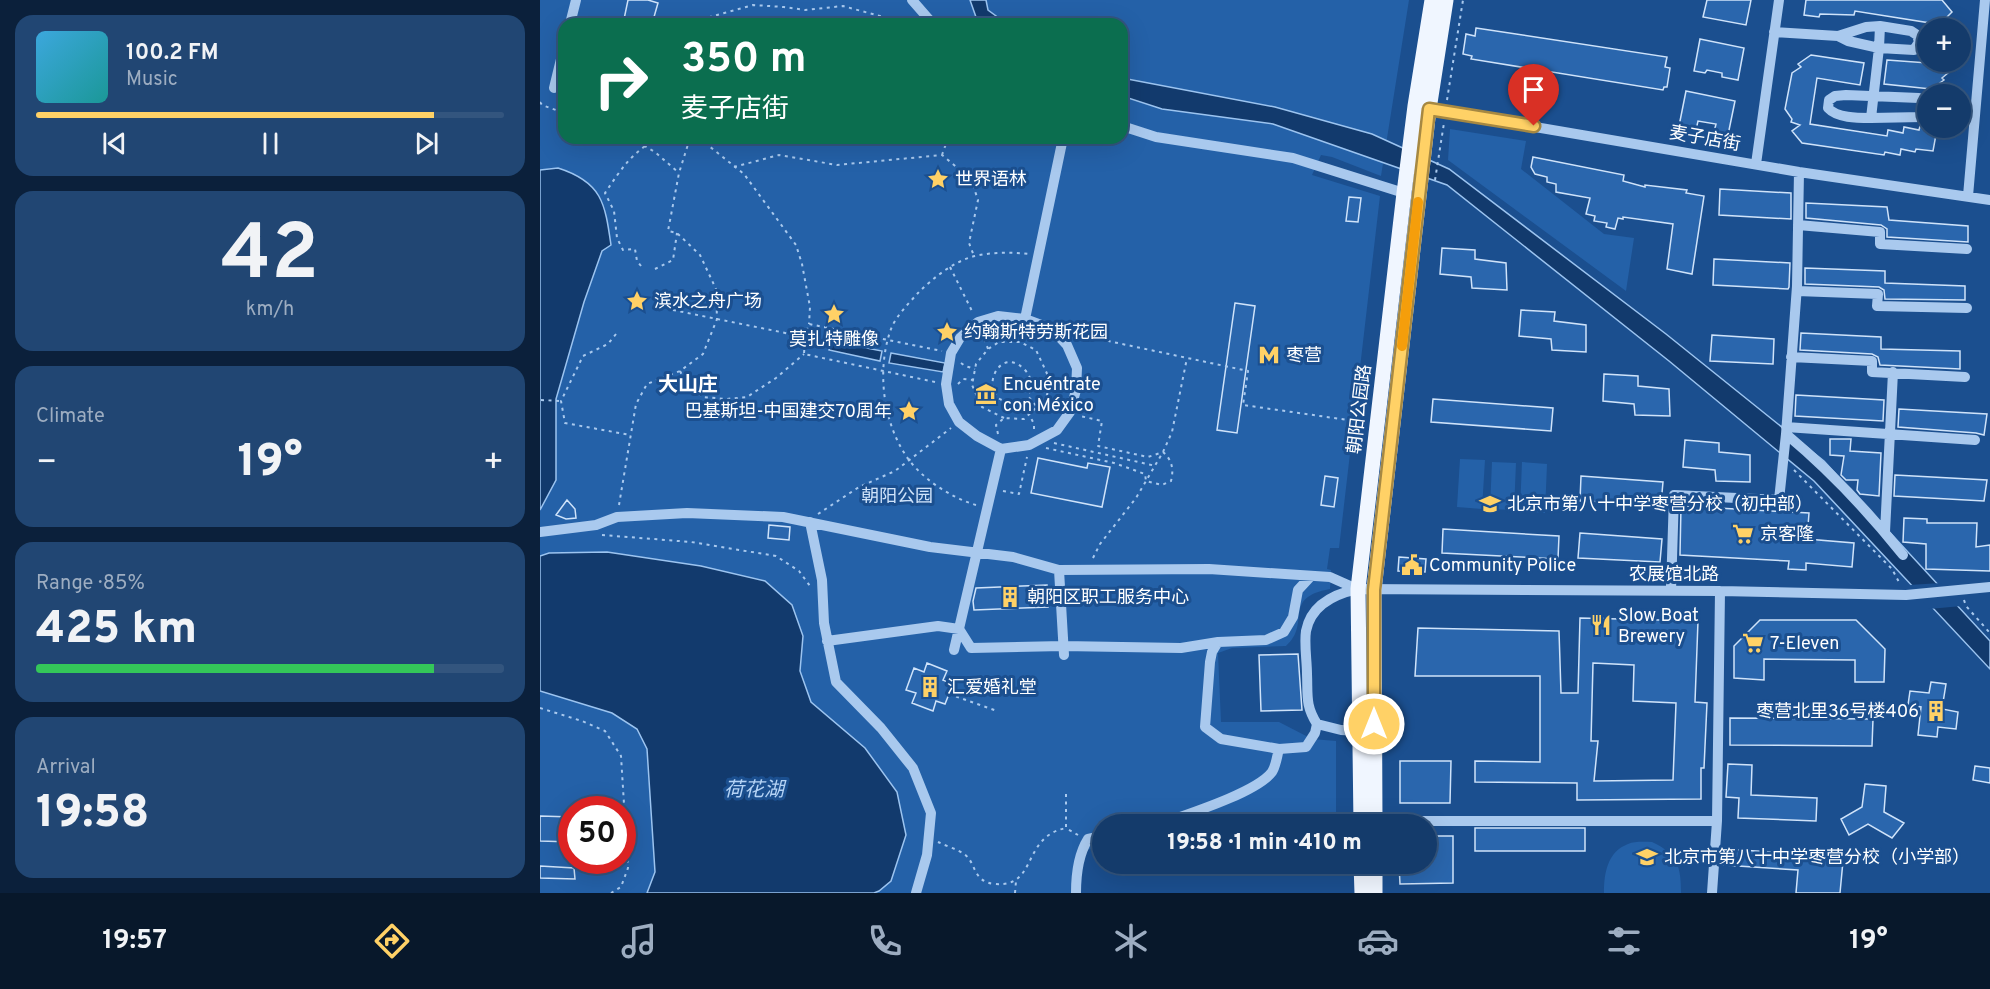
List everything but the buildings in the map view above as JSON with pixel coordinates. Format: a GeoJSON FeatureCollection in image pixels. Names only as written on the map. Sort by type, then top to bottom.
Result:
{"type":"FeatureCollection","features":[{"type":"Feature","properties":{"kind":"main road","name":"朝阳公园路"},"geometry":{"type":"LineString","coordinates":[[1369,814],[1359,731],[1358,589],[1377,425],[1422,108],[1432,0]]}},
{"type":"Feature","properties":{"kind":"main road","name":"朝阳公园路"},"geometry":{"type":"LineString","coordinates":[[1422,108],[1446,0]]}},
{"type":"Feature","properties":{"kind":"main road","name":"朝阳公园路"},"geometry":{"type":"LineString","coordinates":[[1370,814],[1374,590],[1409,191]]}},
{"type":"Feature","properties":{"kind":"main road"},"geometry":{"type":"LineString","coordinates":[[1361,874],[1362,893]]}},
{"type":"Feature","properties":{"kind":"main road"},"geometry":{"type":"LineString","coordinates":[[1375,874],[1375,893]]}},
{"type":"Feature","properties":{"kind":"street"},"geometry":{"type":"LineString","coordinates":[[572,18],[576,0]]}},
{"type":"Feature","properties":{"kind":"street"},"geometry":{"type":"LineString","coordinates":[[912,0],[928,18]]}},
{"type":"Feature","properties":{"kind":"street"},"geometry":{"type":"LineString","coordinates":[[1756,164],[1779,0]]}},
{"type":"Feature","properties":{"kind":"street"},"geometry":{"type":"LineString","coordinates":[[1968,196],[1984,0]]}},
{"type":"Feature","properties":{"kind":"street"},"geometry":{"type":"LineString","coordinates":[[1774,32],[1838,36],[1866,27],[1880,26],[1911,31],[1917,35],[1919,42],[1914,50],[1879,48],[1848,41],[1838,36]]}},
{"type":"Feature","properties":{"kind":"street"},"geometry":{"type":"LineString","coordinates":[[1871,118],[1880,26]]}},
{"type":"Feature","properties":{"kind":"street"},"geometry":{"type":"LineString","coordinates":[[554,88],[558,72]]}},
{"type":"Feature","properties":{"kind":"street"},"geometry":{"type":"LineString","coordinates":[[1917,98],[1835,96],[1829,100],[1828,108],[1832,113],[1851,117],[1917,117]]}},
{"type":"Feature","properties":{"kind":"street","name":"麦子店街"},"geometry":{"type":"LineString","coordinates":[[1422,108],[1799,171],[1990,200]]}},
{"type":"Feature","properties":{"kind":"street"},"geometry":{"type":"LineString","coordinates":[[1128,128],[1156,137],[1293,158],[1409,191]]}},
{"type":"Feature","properties":{"kind":"street"},"geometry":{"type":"LineString","coordinates":[[1025,318],[1062,144]]}},
{"type":"Feature","properties":{"kind":"street"},"geometry":{"type":"LineString","coordinates":[[1671,590],[1674,495],[1779,500],[1797,291],[1799,171]]}},
{"type":"Feature","properties":{"kind":"street"},"geometry":{"type":"LineString","coordinates":[[1798,225],[1880,232],[1880,244],[1967,249]]}},
{"type":"Feature","properties":{"kind":"street"},"geometry":{"type":"LineString","coordinates":[[1797,291],[1878,294],[1878,306],[1967,308]]}},
{"type":"Feature","properties":{"kind":"street"},"geometry":{"type":"LineString","coordinates":[[998,316],[1025,318],[1052,328],[1067,345],[1077,368],[1076,390],[1070,412],[1057,430],[1029,445],[1000,448],[977,436],[958,422],[949,404],[946,384],[951,353],[960,338],[978,322],[998,316]]}},
{"type":"Feature","properties":{"kind":"street"},"geometry":{"type":"LineString","coordinates":[[1791,357],[1872,361],[1872,372],[1965,377]]}},
{"type":"Feature","properties":{"kind":"street"},"geometry":{"type":"LineString","coordinates":[[1885,532],[1893,372]]}},
{"type":"Feature","properties":{"kind":"street"},"geometry":{"type":"LineString","coordinates":[[1786,430],[1975,440]]}},
{"type":"Feature","properties":{"kind":"street"},"geometry":{"type":"LineString","coordinates":[[1786,430],[1819,461],[1904,555]]}},
{"type":"Feature","properties":{"kind":"street"},"geometry":{"type":"LineString","coordinates":[[954,650],[1000,448]]}},
{"type":"Feature","properties":{"kind":"street"},"geometry":{"type":"LineString","coordinates":[[540,532],[596,525],[617,517],[687,513],[783,517],[930,547],[1013,557],[1059,570],[1209,569],[1330,577],[1358,589]]}},
{"type":"Feature","properties":{"kind":"street"},"geometry":{"type":"LineString","coordinates":[[810,522],[822,580],[824,623],[836,682],[913,768],[931,813],[927,855],[916,893]]}},
{"type":"Feature","properties":{"kind":"street"},"geometry":{"type":"LineString","coordinates":[[1059,570],[1063,650]]}},
{"type":"Feature","properties":{"kind":"street"},"geometry":{"type":"LineString","coordinates":[[828,641],[938,626],[959,629],[971,648],[1063,650],[1181,648],[1218,642],[1266,640],[1284,632],[1293,617],[1298,590],[1311,576]]}},
{"type":"Feature","properties":{"kind":"street","name":"农展馆北路"},"geometry":{"type":"LineString","coordinates":[[1358,589],[1671,590],[1910,595],[1990,587]]}},
{"type":"Feature","properties":{"kind":"street"},"geometry":{"type":"LineString","coordinates":[[1358,589],[1340,593],[1324,602],[1312,617],[1306,632],[1308,710],[1317,724],[1341,730],[1359,731]]}},
{"type":"Feature","properties":{"kind":"street"},"geometry":{"type":"LineString","coordinates":[[1712,893],[1717,821],[1720,591]]}},
{"type":"Feature","properties":{"kind":"street"},"geometry":{"type":"LineString","coordinates":[[1218,642],[1212,652],[1210,662],[1205,727],[1221,739],[1279,749],[1306,747],[1317,724]]}},
{"type":"Feature","properties":{"kind":"street"},"geometry":{"type":"LineString","coordinates":[[1187,814],[1260,783],[1274,770],[1279,749]]}},
{"type":"Feature","properties":{"kind":"street"},"geometry":{"type":"LineString","coordinates":[[1437,823],[1717,821]]}},
{"type":"Feature","properties":{"kind":"street"},"geometry":{"type":"LineString","coordinates":[[1076,893],[1076,879],[1082,849],[1088,839],[1092,838]]}},
{"type":"Feature","properties":{"kind":"path"},"geometry":{"type":"LineString","coordinates":[[1434,187],[1463,0]]}},
{"type":"Feature","properties":{"kind":"path"},"geometry":{"type":"LineString","coordinates":[[706,18],[753,5],[805,10],[843,6],[887,18]]}},
{"type":"Feature","properties":{"kind":"path"},"geometry":{"type":"LineString","coordinates":[[540,102],[542,105],[558,111]]}},
{"type":"Feature","properties":{"kind":"path"},"geometry":{"type":"LineString","coordinates":[[641,144],[655,152],[679,173]]}},
{"type":"Feature","properties":{"kind":"path"},"geometry":{"type":"LineString","coordinates":[[641,266],[634,249],[623,250],[617,238],[614,211],[604,193],[627,160],[648,144]]}},
{"type":"Feature","properties":{"kind":"path"},"geometry":{"type":"LineString","coordinates":[[617,517],[636,404],[646,384],[680,371],[703,354],[717,319],[716,289],[700,255],[677,233],[668,231],[679,173],[688,144]]}},
{"type":"Feature","properties":{"kind":"path"},"geometry":{"type":"LineString","coordinates":[[680,371],[687,385],[703,397],[726,399],[747,397],[776,378],[804,354],[809,324],[810,307],[796,245],[744,174],[706,144]]}},
{"type":"Feature","properties":{"kind":"path"},"geometry":{"type":"LineString","coordinates":[[942,155],[946,144]]}},
{"type":"Feature","properties":{"kind":"path"},"geometry":{"type":"LineString","coordinates":[[734,166],[780,154],[837,165],[942,155],[971,179],[978,200],[969,243],[974,256]]}},
{"type":"Feature","properties":{"kind":"path"},"geometry":{"type":"LineString","coordinates":[[655,269],[673,260],[677,233]]}},
{"type":"Feature","properties":{"kind":"path"},"geometry":{"type":"LineString","coordinates":[[987,509],[964,502],[936,485],[909,460],[895,435],[883,398],[883,372],[891,328],[927,283],[950,267],[974,256],[1007,252],[1038,254]]}},
{"type":"Feature","properties":{"kind":"path"},"geometry":{"type":"LineString","coordinates":[[950,267],[978,322],[988,349]]}},
{"type":"Feature","properties":{"kind":"path"},"geometry":{"type":"LineString","coordinates":[[673,310],[805,338]]}},
{"type":"Feature","properties":{"kind":"path"},"geometry":{"type":"LineString","coordinates":[[809,324],[951,353],[965,366],[975,369]]}},
{"type":"Feature","properties":{"kind":"path"},"geometry":{"type":"LineString","coordinates":[[1052,328],[1248,371],[1243,405],[1377,425]]}},
{"type":"Feature","properties":{"kind":"path"},"geometry":{"type":"LineString","coordinates":[[616,334],[608,344],[583,356],[561,400],[565,423],[630,435]]}},
{"type":"Feature","properties":{"kind":"path"},"geometry":{"type":"LineString","coordinates":[[999,342],[1020,342],[1036,350],[1050,380],[1047,395],[1024,419],[1004,418],[982,407],[972,385],[976,364],[988,349],[999,342]]}},
{"type":"Feature","properties":{"kind":"path"},"geometry":{"type":"LineString","coordinates":[[804,354],[955,386],[963,379],[973,380]]}},
{"type":"Feature","properties":{"kind":"path"},"geometry":{"type":"LineString","coordinates":[[1086,570],[1100,544],[1136,498],[1172,432],[1187,358]]}},
{"type":"Feature","properties":{"kind":"path"},"geometry":{"type":"LineString","coordinates":[[541,400],[561,400]]}},
{"type":"Feature","properties":{"kind":"path"},"geometry":{"type":"LineString","coordinates":[[1000,448],[996,425],[1004,418]]}},
{"type":"Feature","properties":{"kind":"path"},"geometry":{"type":"LineString","coordinates":[[810,522],[816,515],[859,488],[895,471],[958,422]]}},
{"type":"Feature","properties":{"kind":"path"},"geometry":{"type":"LineString","coordinates":[[1036,441],[1155,466]]}},
{"type":"Feature","properties":{"kind":"path"},"geometry":{"type":"LineString","coordinates":[[1782,470],[1792,468],[1892,569],[1910,595]]}},
{"type":"Feature","properties":{"kind":"path"},"geometry":{"type":"LineString","coordinates":[[593,534],[691,542],[776,556],[799,571],[823,605]]}},
{"type":"Feature","properties":{"kind":"path"},"geometry":{"type":"LineString","coordinates":[[1956,591],[1990,633]]}},
{"type":"Feature","properties":{"kind":"path"},"geometry":{"type":"LineString","coordinates":[[949,694],[997,711]]}},
{"type":"Feature","properties":{"kind":"path"},"geometry":{"type":"LineString","coordinates":[[540,708],[605,731],[621,756],[623,796]]}},
{"type":"Feature","properties":{"kind":"path"},"geometry":{"type":"LineString","coordinates":[[1066,794],[1066,828]]}},
{"type":"Feature","properties":{"kind":"path"},"geometry":{"type":"LineString","coordinates":[[1015,893],[1016,881],[1041,840],[1054,831],[1066,828],[1078,835]]}},
{"type":"Feature","properties":{"kind":"path"},"geometry":{"type":"LineString","coordinates":[[929,835],[965,854],[978,876],[988,883],[1003,885],[1016,881]]}},
{"type":"Feature","properties":{"kind":"path"},"geometry":{"type":"LineString","coordinates":[[611,893],[621,886],[626,874]]}},
{"type":"Feature","properties":{"kind":"green space","name":"朝阳公园"},"geometry":{"type":"Polygon","coordinates":[[[540,0],[1409,0],[1381,176],[1321,155],[1312,175],[1380,196],[1339,548],[1330,548],[1327,569],[1331,570],[1330,589],[1306,598],[1301,605],[1297,629],[1286,646],[1232,648],[1218,653],[1221,722],[1279,722],[1312,739],[1336,741],[1336,813],[1092,814],[1092,848],[1086,850],[1080,876],[1081,893],[540,893],[540,0]]]}},
{"type":"Feature","properties":{"kind":"green space"},"geometry":{"type":"Polygon","coordinates":[[[1450,129],[1526,141],[1521,169],[1604,234],[1634,238],[1626,291],[1448,160],[1450,129]]]}},
{"type":"Feature","properties":{"kind":"green space"},"geometry":{"type":"Polygon","coordinates":[[[1460,459],[1485,460],[1482,509],[1457,507],[1460,459]]]}},
{"type":"Feature","properties":{"kind":"green space"},"geometry":{"type":"Polygon","coordinates":[[[1492,462],[1516,463],[1514,510],[1490,509],[1492,462]]]}},
{"type":"Feature","properties":{"kind":"green space"},"geometry":{"type":"Polygon","coordinates":[[[1522,462],[1547,464],[1545,513],[1520,511],[1522,462]]]}},
{"type":"Feature","properties":{"kind":"green space"},"geometry":{"type":"Polygon","coordinates":[[[1652,842],[1668,851],[1676,862],[1679,869],[1681,893],[1604,893],[1606,871],[1615,852],[1631,843],[1652,842]]]}},
{"type":"Feature","properties":{"kind":"water"},"geometry":{"type":"Polygon","coordinates":[[[970,0],[986,0],[988,10],[999,18],[977,18],[970,0]]]}},
{"type":"Feature","properties":{"kind":"water"},"geometry":{"type":"Polygon","coordinates":[[[1128,79],[1275,107],[1372,134],[1449,169],[1666,334],[1824,461],[1990,641],[1990,669],[1814,481],[1669,361],[1447,185],[1273,124],[1162,109],[1128,98],[1128,79]]]}},
{"type":"Feature","properties":{"kind":"water"},"geometry":{"type":"Polygon","coordinates":[[[558,168],[573,174],[593,187],[603,206],[611,245],[602,251],[584,302],[556,399],[556,480],[540,510],[540,170],[558,168]]]}},
{"type":"Feature","properties":{"kind":"water"},"geometry":{"type":"Polygon","coordinates":[[[831,341],[882,351],[880,361],[829,350],[831,341]]]}},
{"type":"Feature","properties":{"kind":"water"},"geometry":{"type":"Polygon","coordinates":[[[891,353],[945,363],[943,372],[889,363],[891,353]]]}},
{"type":"Feature","properties":{"kind":"water","name":"荷花湖"},"geometry":{"type":"Polygon","coordinates":[[[607,552],[701,566],[765,581],[792,605],[803,636],[800,671],[811,702],[865,748],[897,792],[906,835],[891,881],[879,891],[874,893],[647,893],[655,872],[647,749],[637,729],[612,713],[540,691],[540,556],[549,553],[607,552]]]}},
{"type":"Feature","properties":{"kind":"pier"},"geometry":{"type":"Polygon","coordinates":[[[1941,583],[1962,606],[1929,609],[1909,585],[1941,583]]]}},
{"type":"Feature","properties":{"kind":"slow traffic"},"geometry":{"type":"LineString","coordinates":[[1402,346],[1418,202]]}},
{"type":"Feature","properties":{"kind":"place","name":"世界语林"},"geometry":{"type":"Point","coordinates":[938,179]}},
{"type":"Feature","properties":{"kind":"place","name":"滨水之舟广场"},"geometry":{"type":"Point","coordinates":[637,301]}},
{"type":"Feature","properties":{"kind":"place","name":"莫扎特雕像"},"geometry":{"type":"Point","coordinates":[834,314]}},
{"type":"Feature","properties":{"kind":"place","name":"约翰斯特劳斯花园"},"geometry":{"type":"Point","coordinates":[947,332]}},
{"type":"Feature","properties":{"kind":"place","name":"枣营"},"geometry":{"type":"Point","coordinates":[1269,355]}},
{"type":"Feature","properties":{"kind":"place","name":"Encuéntrate con México"},"geometry":{"type":"Point","coordinates":[986,394]}},
{"type":"Feature","properties":{"kind":"place","name":"巴基斯坦-中国建交70周年"},"geometry":{"type":"Point","coordinates":[909,411]}},
{"type":"Feature","properties":{"kind":"place","name":"北京市第八十中学枣营分校（初中部）"},"geometry":{"type":"Point","coordinates":[1490,504]}},
{"type":"Feature","properties":{"kind":"place","name":"京客隆"},"geometry":{"type":"Point","coordinates":[1743,534]}},
{"type":"Feature","properties":{"kind":"place","name":"Community Police"},"geometry":{"type":"Point","coordinates":[1412,565]}},
{"type":"Feature","properties":{"kind":"place","name":"朝阳区职工服务中心"},"geometry":{"type":"Point","coordinates":[1010,597]}},
{"type":"Feature","properties":{"kind":"place","name":"Slow Boat Brewery"},"geometry":{"type":"Point","coordinates":[1601,625]}},
{"type":"Feature","properties":{"kind":"place","name":"7-Eleven"},"geometry":{"type":"Point","coordinates":[1753,643]}},
{"type":"Feature","properties":{"kind":"place","name":"汇爱婚礼堂"},"geometry":{"type":"Point","coordinates":[930,687]}},
{"type":"Feature","properties":{"kind":"place","name":"枣营北里36号楼406"},"geometry":{"type":"Point","coordinates":[1936,711]}},
{"type":"Feature","properties":{"kind":"place","name":"北京市第八十中学枣营分校（小学部）"},"geometry":{"type":"Point","coordinates":[1647,857]}},
{"type":"Feature","properties":{"kind":"district","name":"大山庄"},"geometry":{"type":"Point","coordinates":[688,384]}},
{"type":"Feature","properties":{"kind":"route"},"geometry":{"type":"LineString","coordinates":[[1374,724],[1374,590],[1429,109],[1534,126]]}}]}
